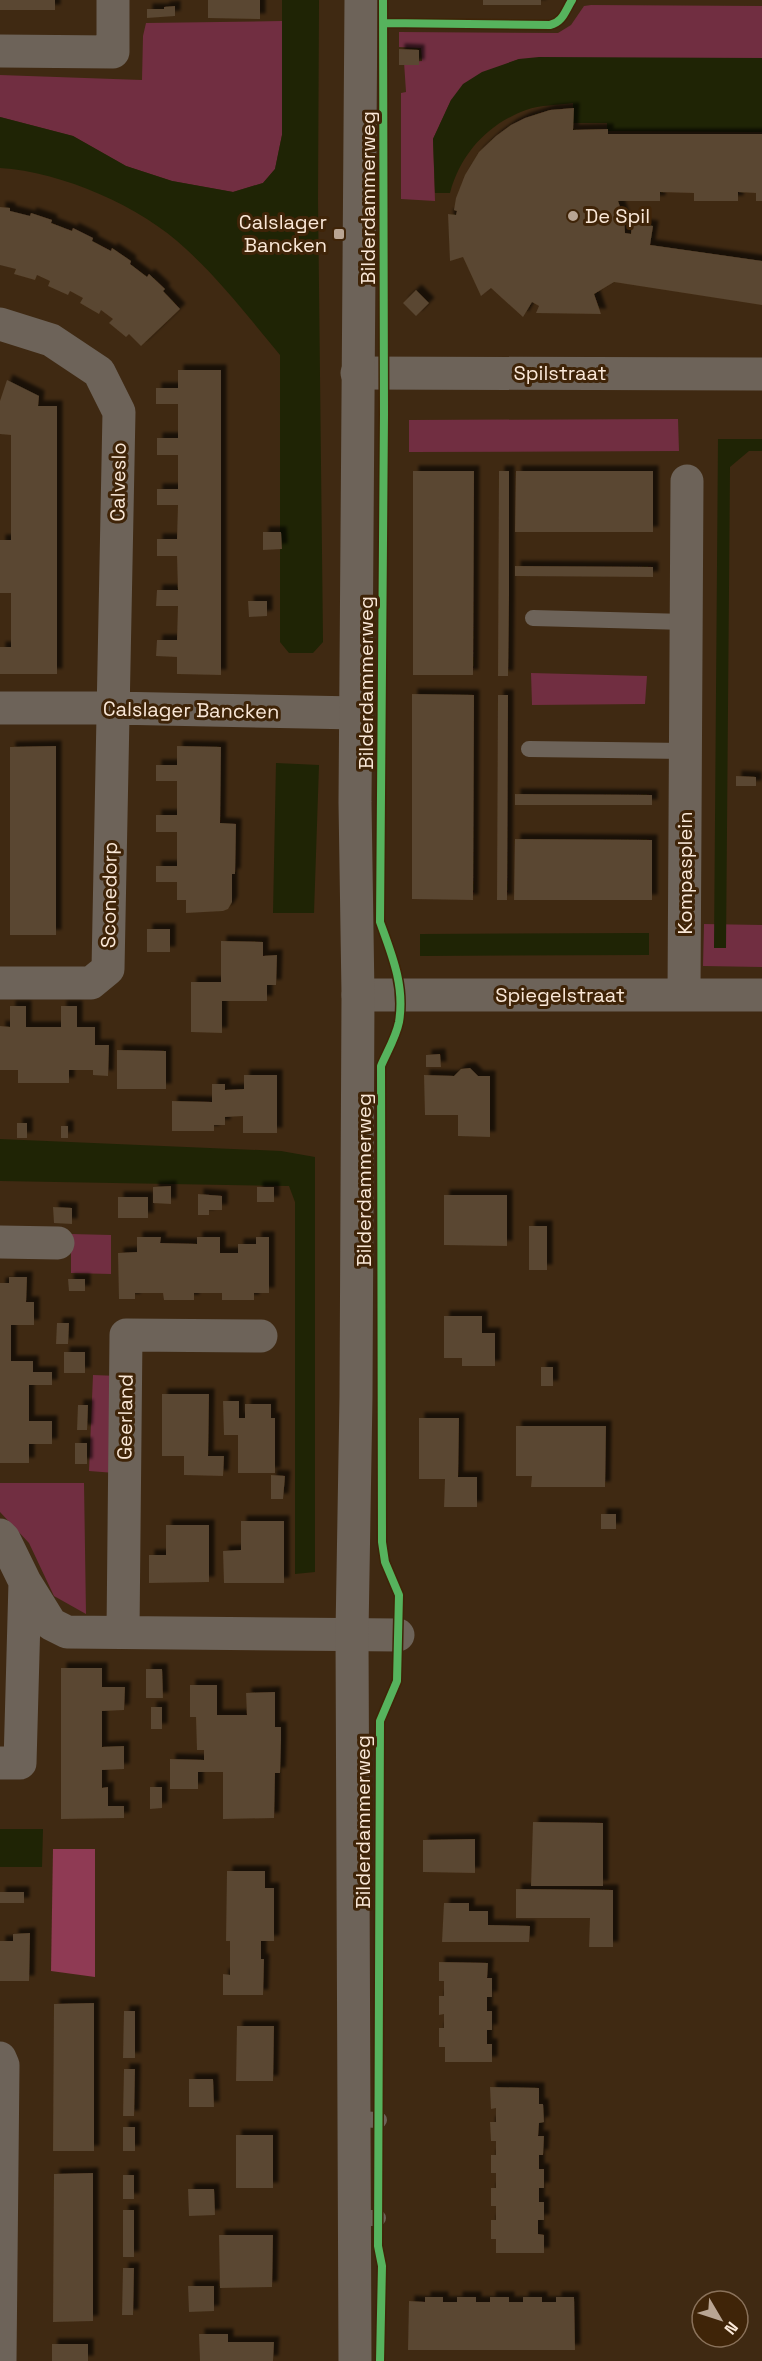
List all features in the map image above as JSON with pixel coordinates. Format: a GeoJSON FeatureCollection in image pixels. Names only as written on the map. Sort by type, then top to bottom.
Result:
{"type":"FeatureCollection","features":[{"type":"Feature","properties":{"kind":"street"},"geometry":{"type":"LineString","coordinates":[[0,51],[112,52],[113,0]]}},
{"type":"Feature","properties":{"kind":"street","name":"Bilderdammerweg"},"geometry":{"type":"LineString","coordinates":[[355,2361],[366,2218],[366,2120],[352,1633],[356,1396],[358,995],[355,802],[361,0]]}},
{"type":"Feature","properties":{"kind":"street","name":"Calveslo"},"geometry":{"type":"LineString","coordinates":[[0,324],[51,340],[99,372],[119,412],[113,708]]}},
{"type":"Feature","properties":{"kind":"street","name":"Spilstraat"},"geometry":{"type":"LineString","coordinates":[[357,373],[762,374]]}},
{"type":"Feature","properties":{"kind":"street","name":"Kompasplein"},"geometry":{"type":"LineString","coordinates":[[684,995],[687,481]]}},
{"type":"Feature","properties":{"kind":"street","name":"Calslager Bancken"},"geometry":{"type":"LineString","coordinates":[[0,708],[357,713]]}},
{"type":"Feature","properties":{"kind":"street","name":"Sconedorp"},"geometry":{"type":"LineString","coordinates":[[0,983],[92,983],[108,969],[113,708]]}},
{"type":"Feature","properties":{"kind":"street","name":"Spiegelstraat"},"geometry":{"type":"LineString","coordinates":[[358,995],[762,995]]}},
{"type":"Feature","properties":{"kind":"street"},"geometry":{"type":"LineString","coordinates":[[0,1242],[58,1243]]}},
{"type":"Feature","properties":{"kind":"street","name":"Geerland"},"geometry":{"type":"LineString","coordinates":[[123,1632],[126,1335],[261,1336]]}},
{"type":"Feature","properties":{"kind":"street"},"geometry":{"type":"LineString","coordinates":[[0,1535],[51,1624],[67,1632],[398,1635]]}},
{"type":"Feature","properties":{"kind":"street"},"geometry":{"type":"LineString","coordinates":[[0,1763],[20,1763],[25,1582]]}},
{"type":"Feature","properties":{"kind":"street"},"geometry":{"type":"LineString","coordinates":[[0,2058],[3,2065],[0,2361]]}},
{"type":"Feature","properties":{"kind":"lane"},"geometry":{"type":"LineString","coordinates":[[533,618],[687,622]]}},
{"type":"Feature","properties":{"kind":"lane"},"geometry":{"type":"LineString","coordinates":[[529,749],[685,751]]}},
{"type":"Feature","properties":{"kind":"shaded area"},"geometry":{"type":"Polygon","coordinates":[[[282,0],[319,0],[318,199],[323,642],[313,653],[289,653],[280,642],[280,355],[235,300],[199,261],[168,233],[124,206],[74,184],[49,176],[0,168],[0,117],[73,136],[126,166],[172,181],[233,192],[263,183],[275,169],[282,135],[282,0]]]}},
{"type":"Feature","properties":{"kind":"shaded area"},"geometry":{"type":"Polygon","coordinates":[[[584,6],[762,6],[762,58],[519,59],[504,65],[451,100],[433,139],[435,201],[401,199],[401,93],[406,92],[404,62],[422,61],[421,48],[399,47],[399,32],[558,33],[571,25],[584,6]]]}},
{"type":"Feature","properties":{"kind":"shaded area"},"geometry":{"type":"Polygon","coordinates":[[[282,21],[282,135],[275,169],[263,183],[233,192],[172,181],[126,166],[73,136],[0,117],[0,75],[142,80],[143,36],[146,23],[282,21]]]}},
{"type":"Feature","properties":{"kind":"shaded area"},"geometry":{"type":"Polygon","coordinates":[[[539,57],[762,58],[762,132],[607,131],[607,123],[573,123],[573,103],[537,107],[512,116],[488,132],[461,165],[450,193],[435,193],[433,139],[451,100],[463,84],[482,72],[519,59],[539,57]]]}},
{"type":"Feature","properties":{"kind":"shaded area"},"geometry":{"type":"Polygon","coordinates":[[[678,419],[679,451],[409,452],[409,420],[678,419]]]}},
{"type":"Feature","properties":{"kind":"shaded area"},"geometry":{"type":"Polygon","coordinates":[[[718,439],[762,439],[762,451],[749,451],[730,467],[726,948],[714,948],[718,439]]]}},
{"type":"Feature","properties":{"kind":"shaded area"},"geometry":{"type":"Polygon","coordinates":[[[531,673],[647,676],[645,704],[532,705],[531,673]]]}},
{"type":"Feature","properties":{"kind":"shaded area"},"geometry":{"type":"Polygon","coordinates":[[[276,763],[319,765],[314,913],[273,913],[276,763]]]}},
{"type":"Feature","properties":{"kind":"shaded area"},"geometry":{"type":"Polygon","coordinates":[[[704,924],[762,925],[762,967],[703,966],[704,924]]]}},
{"type":"Feature","properties":{"kind":"shaded area"},"geometry":{"type":"Polygon","coordinates":[[[649,933],[649,955],[420,956],[420,934],[649,933]]]}},
{"type":"Feature","properties":{"kind":"shaded area"},"geometry":{"type":"Polygon","coordinates":[[[0,1139],[281,1151],[315,1157],[315,1572],[295,1574],[295,1202],[289,1186],[0,1181],[0,1139]]]}},
{"type":"Feature","properties":{"kind":"shaded area"},"geometry":{"type":"Polygon","coordinates":[[[71,1234],[111,1235],[111,1274],[71,1273],[71,1234]]]}},
{"type":"Feature","properties":{"kind":"shaded area"},"geometry":{"type":"Polygon","coordinates":[[[93,1375],[119,1376],[115,1473],[89,1471],[93,1375]]]}},
{"type":"Feature","properties":{"kind":"shaded area"},"geometry":{"type":"Polygon","coordinates":[[[0,1483],[84,1483],[86,1614],[54,1596],[29,1543],[0,1512],[0,1483]]]}},
{"type":"Feature","properties":{"kind":"shaded area"},"geometry":{"type":"Polygon","coordinates":[[[0,1829],[43,1829],[42,1867],[0,1867],[0,1829]]]}},
{"type":"Feature","properties":{"kind":"shaded area"},"geometry":{"type":"Polygon","coordinates":[[[53,1849],[95,1849],[95,1977],[51,1971],[53,1849]]]}},
{"type":"Feature","properties":{"kind":"building"},"geometry":{"type":"Polygon","coordinates":[[[0,0],[55,0],[55,10],[0,10],[0,0]]]}},
{"type":"Feature","properties":{"kind":"building"},"geometry":{"type":"Polygon","coordinates":[[[208,0],[260,0],[260,19],[208,18],[208,0]]]}},
{"type":"Feature","properties":{"kind":"building"},"geometry":{"type":"Polygon","coordinates":[[[483,0],[541,0],[541,5],[483,5],[483,0]]]}},
{"type":"Feature","properties":{"kind":"building"},"geometry":{"type":"Polygon","coordinates":[[[175,6],[175,16],[147,18],[147,9],[164,9],[164,7],[175,6]]]}},
{"type":"Feature","properties":{"kind":"building"},"geometry":{"type":"Polygon","coordinates":[[[399,49],[419,50],[419,65],[399,65],[399,49]]]}},
{"type":"Feature","properties":{"kind":"building"},"geometry":{"type":"Polygon","coordinates":[[[574,108],[573,130],[608,129],[608,134],[762,134],[762,201],[756,201],[756,193],[738,192],[738,201],[694,201],[694,193],[660,192],[660,201],[618,201],[624,218],[625,233],[631,234],[632,223],[653,226],[650,245],[762,261],[762,305],[614,282],[594,294],[601,314],[536,313],[539,306],[532,302],[523,317],[491,288],[481,296],[463,257],[450,261],[448,214],[456,215],[457,211],[454,210],[456,198],[465,175],[479,152],[511,125],[550,110],[574,108]]]}},
{"type":"Feature","properties":{"kind":"building"},"geometry":{"type":"Polygon","coordinates":[[[0,207],[52,220],[51,223],[72,231],[73,228],[93,238],[92,241],[111,251],[112,248],[131,261],[130,264],[147,277],[149,274],[165,289],[163,291],[180,309],[141,346],[129,334],[126,337],[109,323],[113,319],[101,310],[99,314],[80,303],[83,298],[70,291],[68,295],[48,286],[50,281],[37,275],[35,280],[14,274],[16,269],[0,265],[0,207]]]}},
{"type":"Feature","properties":{"kind":"building"},"geometry":{"type":"Polygon","coordinates":[[[416,290],[429,303],[416,316],[403,303],[416,290]]]}},
{"type":"Feature","properties":{"kind":"building"},"geometry":{"type":"Polygon","coordinates":[[[178,370],[221,370],[221,675],[177,674],[177,657],[156,656],[157,640],[177,640],[178,606],[156,606],[157,590],[178,590],[177,556],[157,556],[157,539],[177,539],[178,505],[157,505],[157,489],[178,489],[178,455],[157,455],[157,438],[178,438],[178,404],[156,404],[156,388],[178,388],[178,370]]]}},
{"type":"Feature","properties":{"kind":"building"},"geometry":{"type":"Polygon","coordinates":[[[7,380],[39,396],[38,406],[57,406],[57,674],[0,674],[0,647],[11,647],[11,593],[0,593],[0,540],[11,540],[11,435],[0,434],[0,401],[7,380]]]}},
{"type":"Feature","properties":{"kind":"building"},"geometry":{"type":"Polygon","coordinates":[[[413,471],[474,471],[473,675],[413,675],[413,471]]]}},
{"type":"Feature","properties":{"kind":"building"},"geometry":{"type":"Polygon","coordinates":[[[499,471],[509,471],[508,676],[498,676],[499,471]]]}},
{"type":"Feature","properties":{"kind":"building"},"geometry":{"type":"Polygon","coordinates":[[[516,471],[653,471],[653,532],[515,532],[516,471]]]}},
{"type":"Feature","properties":{"kind":"building"},"geometry":{"type":"Polygon","coordinates":[[[263,532],[281,532],[282,549],[263,550],[263,532]]]}},
{"type":"Feature","properties":{"kind":"building"},"geometry":{"type":"Polygon","coordinates":[[[515,566],[653,567],[653,577],[515,576],[515,566]]]}},
{"type":"Feature","properties":{"kind":"building"},"geometry":{"type":"Polygon","coordinates":[[[248,601],[267,601],[267,616],[249,617],[248,601]]]}},
{"type":"Feature","properties":{"kind":"building"},"geometry":{"type":"Polygon","coordinates":[[[412,694],[474,695],[473,900],[412,899],[412,694]]]}},
{"type":"Feature","properties":{"kind":"building"},"geometry":{"type":"Polygon","coordinates":[[[498,695],[508,695],[507,900],[497,900],[498,695]]]}},
{"type":"Feature","properties":{"kind":"building"},"geometry":{"type":"Polygon","coordinates":[[[56,746],[56,935],[10,935],[10,747],[56,746]]]}},
{"type":"Feature","properties":{"kind":"building"},"geometry":{"type":"Polygon","coordinates":[[[177,746],[221,747],[220,823],[236,824],[232,902],[228,909],[223,911],[186,913],[186,900],[177,900],[177,882],[156,882],[156,866],[177,866],[177,832],[156,832],[156,815],[177,815],[177,781],[156,781],[156,765],[177,765],[177,746]]]}},
{"type":"Feature","properties":{"kind":"building"},"geometry":{"type":"Polygon","coordinates":[[[736,776],[756,777],[756,786],[736,786],[736,776]]]}},
{"type":"Feature","properties":{"kind":"building"},"geometry":{"type":"Polygon","coordinates":[[[515,794],[652,795],[652,805],[515,805],[515,794]]]}},
{"type":"Feature","properties":{"kind":"building"},"geometry":{"type":"Polygon","coordinates":[[[515,839],[652,840],[652,900],[514,900],[515,839]]]}},
{"type":"Feature","properties":{"kind":"building"},"geometry":{"type":"Polygon","coordinates":[[[147,929],[170,929],[170,952],[147,952],[147,929]]]}},
{"type":"Feature","properties":{"kind":"building"},"geometry":{"type":"Polygon","coordinates":[[[221,941],[263,942],[263,956],[277,955],[276,985],[267,985],[267,1001],[222,1001],[222,1033],[191,1032],[191,982],[221,982],[221,941]]]}},
{"type":"Feature","properties":{"kind":"building"},"geometry":{"type":"Polygon","coordinates":[[[10,1006],[26,1006],[26,1027],[61,1027],[61,1006],[77,1006],[77,1027],[95,1027],[95,1045],[109,1045],[108,1076],[93,1075],[93,1070],[69,1070],[69,1083],[18,1083],[18,1070],[0,1070],[0,1026],[10,1027],[10,1006]]]}},
{"type":"Feature","properties":{"kind":"building"},"geometry":{"type":"Polygon","coordinates":[[[117,1050],[166,1051],[166,1089],[117,1089],[117,1050]]]}},
{"type":"Feature","properties":{"kind":"building"},"geometry":{"type":"Polygon","coordinates":[[[440,1054],[441,1067],[426,1067],[426,1055],[440,1054]]]}},
{"type":"Feature","properties":{"kind":"building"},"geometry":{"type":"Polygon","coordinates":[[[470,1068],[478,1076],[490,1076],[490,1137],[458,1136],[458,1115],[425,1115],[424,1075],[454,1076],[461,1069],[470,1068]]]}},
{"type":"Feature","properties":{"kind":"building"},"geometry":{"type":"Polygon","coordinates":[[[244,1075],[277,1075],[277,1133],[243,1133],[243,1116],[225,1117],[225,1125],[214,1125],[214,1131],[172,1131],[172,1101],[212,1102],[212,1084],[225,1084],[225,1090],[244,1089],[244,1075]]]}},
{"type":"Feature","properties":{"kind":"building"},"geometry":{"type":"Polygon","coordinates":[[[17,1123],[27,1123],[27,1138],[17,1138],[17,1123]]]}},
{"type":"Feature","properties":{"kind":"building"},"geometry":{"type":"Polygon","coordinates":[[[61,1126],[68,1126],[68,1138],[61,1138],[61,1126]]]}},
{"type":"Feature","properties":{"kind":"building"},"geometry":{"type":"Polygon","coordinates":[[[171,1186],[171,1204],[153,1203],[153,1187],[171,1186]]]}},
{"type":"Feature","properties":{"kind":"building"},"geometry":{"type":"Polygon","coordinates":[[[257,1187],[274,1187],[274,1202],[257,1202],[257,1187]]]}},
{"type":"Feature","properties":{"kind":"building"},"geometry":{"type":"Polygon","coordinates":[[[198,1194],[222,1196],[222,1210],[209,1210],[209,1215],[198,1215],[198,1194]]]}},
{"type":"Feature","properties":{"kind":"building"},"geometry":{"type":"Polygon","coordinates":[[[444,1195],[507,1195],[507,1246],[444,1245],[444,1195]]]}},
{"type":"Feature","properties":{"kind":"building"},"geometry":{"type":"Polygon","coordinates":[[[118,1197],[148,1197],[148,1218],[118,1218],[118,1197]]]}},
{"type":"Feature","properties":{"kind":"building"},"geometry":{"type":"Polygon","coordinates":[[[53,1207],[72,1208],[72,1224],[54,1223],[53,1207]]]}},
{"type":"Feature","properties":{"kind":"building"},"geometry":{"type":"Polygon","coordinates":[[[529,1226],[547,1226],[547,1270],[529,1270],[529,1226]]]}},
{"type":"Feature","properties":{"kind":"building"},"geometry":{"type":"Polygon","coordinates":[[[137,1237],[161,1237],[160,1243],[197,1244],[197,1237],[220,1237],[220,1253],[238,1253],[238,1244],[256,1244],[256,1237],[269,1237],[269,1293],[254,1293],[254,1300],[222,1300],[222,1293],[194,1293],[194,1300],[164,1300],[163,1293],[135,1293],[135,1299],[119,1299],[118,1253],[137,1252],[137,1237]]]}},
{"type":"Feature","properties":{"kind":"building"},"geometry":{"type":"Polygon","coordinates":[[[9,1277],[27,1277],[26,1302],[34,1302],[34,1325],[11,1325],[11,1361],[33,1361],[33,1372],[52,1372],[52,1385],[29,1385],[29,1421],[52,1421],[52,1444],[29,1444],[29,1463],[0,1463],[0,1283],[9,1283],[9,1277]]]}},
{"type":"Feature","properties":{"kind":"building"},"geometry":{"type":"Polygon","coordinates":[[[68,1279],[85,1279],[85,1291],[69,1291],[68,1279]]]}},
{"type":"Feature","properties":{"kind":"building"},"geometry":{"type":"Polygon","coordinates":[[[444,1316],[482,1316],[482,1333],[495,1333],[495,1366],[462,1366],[462,1358],[444,1358],[444,1316]]]}},
{"type":"Feature","properties":{"kind":"building"},"geometry":{"type":"Polygon","coordinates":[[[57,1323],[69,1323],[68,1344],[56,1344],[57,1323]]]}},
{"type":"Feature","properties":{"kind":"building"},"geometry":{"type":"Polygon","coordinates":[[[64,1352],[85,1352],[85,1373],[64,1373],[64,1352]]]}},
{"type":"Feature","properties":{"kind":"building"},"geometry":{"type":"Polygon","coordinates":[[[541,1367],[553,1367],[553,1386],[541,1386],[541,1367]]]}},
{"type":"Feature","properties":{"kind":"building"},"geometry":{"type":"Polygon","coordinates":[[[162,1394],[209,1394],[208,1456],[224,1456],[223,1476],[184,1475],[184,1456],[162,1456],[162,1394]]]}},
{"type":"Feature","properties":{"kind":"building"},"geometry":{"type":"Polygon","coordinates":[[[223,1401],[239,1401],[239,1418],[245,1418],[245,1404],[271,1404],[271,1418],[275,1418],[275,1473],[238,1473],[238,1435],[224,1435],[223,1401]]]}},
{"type":"Feature","properties":{"kind":"building"},"geometry":{"type":"Polygon","coordinates":[[[78,1405],[88,1405],[87,1430],[77,1430],[78,1405]]]}},
{"type":"Feature","properties":{"kind":"building"},"geometry":{"type":"Polygon","coordinates":[[[419,1418],[459,1418],[458,1477],[477,1477],[477,1507],[444,1507],[445,1479],[419,1479],[419,1418]]]}},
{"type":"Feature","properties":{"kind":"building"},"geometry":{"type":"Polygon","coordinates":[[[516,1426],[606,1426],[605,1487],[531,1487],[532,1476],[516,1476],[516,1426]]]}},
{"type":"Feature","properties":{"kind":"building"},"geometry":{"type":"Polygon","coordinates":[[[75,1443],[87,1443],[87,1464],[75,1464],[75,1443]]]}},
{"type":"Feature","properties":{"kind":"building"},"geometry":{"type":"Polygon","coordinates":[[[271,1475],[285,1476],[283,1499],[271,1499],[271,1475]]]}},
{"type":"Feature","properties":{"kind":"building"},"geometry":{"type":"Polygon","coordinates":[[[601,1514],[616,1514],[616,1529],[601,1529],[601,1514]]]}},
{"type":"Feature","properties":{"kind":"building"},"geometry":{"type":"Polygon","coordinates":[[[241,1521],[284,1521],[284,1583],[224,1583],[223,1551],[241,1550],[241,1521]]]}},
{"type":"Feature","properties":{"kind":"building"},"geometry":{"type":"Polygon","coordinates":[[[166,1525],[209,1525],[209,1582],[149,1583],[149,1555],[166,1555],[166,1525]]]}},
{"type":"Feature","properties":{"kind":"building"},"geometry":{"type":"Polygon","coordinates":[[[61,1668],[102,1668],[102,1687],[125,1687],[124,1710],[102,1711],[102,1747],[124,1746],[124,1769],[102,1770],[102,1788],[108,1787],[108,1806],[124,1806],[124,1818],[61,1819],[61,1668]]]}},
{"type":"Feature","properties":{"kind":"building"},"geometry":{"type":"Polygon","coordinates":[[[146,1669],[162,1669],[163,1698],[146,1698],[146,1669]]]}},
{"type":"Feature","properties":{"kind":"building"},"geometry":{"type":"Polygon","coordinates":[[[190,1685],[217,1685],[217,1715],[247,1715],[246,1693],[275,1692],[275,1727],[281,1727],[281,1741],[280,1773],[275,1773],[274,1818],[223,1819],[223,1772],[198,1772],[198,1789],[170,1789],[170,1759],[204,1760],[204,1750],[197,1750],[196,1717],[190,1717],[190,1685]]]}},
{"type":"Feature","properties":{"kind":"building"},"geometry":{"type":"Polygon","coordinates":[[[151,1707],[162,1707],[162,1729],[151,1729],[151,1707]]]}},
{"type":"Feature","properties":{"kind":"building"},"geometry":{"type":"Polygon","coordinates":[[[150,1787],[162,1787],[162,1808],[150,1809],[150,1787]]]}},
{"type":"Feature","properties":{"kind":"building"},"geometry":{"type":"Polygon","coordinates":[[[533,1822],[603,1823],[603,1886],[531,1886],[533,1822]]]}},
{"type":"Feature","properties":{"kind":"building"},"geometry":{"type":"Polygon","coordinates":[[[475,1839],[475,1873],[423,1872],[423,1840],[475,1839]]]}},
{"type":"Feature","properties":{"kind":"building"},"geometry":{"type":"Polygon","coordinates":[[[227,1871],[265,1871],[265,1888],[274,1888],[274,1941],[261,1941],[261,1959],[264,1959],[263,1995],[223,1995],[223,1974],[230,1975],[230,1941],[226,1941],[227,1871]]]}},
{"type":"Feature","properties":{"kind":"building"},"geometry":{"type":"Polygon","coordinates":[[[516,1889],[613,1890],[613,1947],[589,1947],[590,1918],[516,1918],[516,1889]]]}},
{"type":"Feature","properties":{"kind":"building"},"geometry":{"type":"Polygon","coordinates":[[[0,1892],[24,1892],[24,1903],[0,1903],[0,1892]]]}},
{"type":"Feature","properties":{"kind":"building"},"geometry":{"type":"Polygon","coordinates":[[[444,1903],[469,1903],[469,1911],[488,1911],[488,1925],[530,1926],[529,1942],[442,1942],[444,1903]]]}},
{"type":"Feature","properties":{"kind":"building"},"geometry":{"type":"Polygon","coordinates":[[[30,1933],[29,1981],[0,1981],[0,1941],[13,1941],[13,1934],[30,1933]]]}},
{"type":"Feature","properties":{"kind":"building"},"geometry":{"type":"Polygon","coordinates":[[[439,1962],[488,1963],[487,1978],[492,1978],[492,1997],[487,1997],[487,2011],[492,2011],[492,2030],[487,2030],[487,2044],[492,2044],[492,2062],[445,2062],[445,2047],[439,2047],[439,2028],[444,2028],[444,2014],[439,2015],[439,1996],[444,1996],[444,1981],[439,1981],[439,1962]]]}},
{"type":"Feature","properties":{"kind":"building"},"geometry":{"type":"Polygon","coordinates":[[[94,2003],[94,2151],[53,2151],[54,2004],[94,2003]]]}},
{"type":"Feature","properties":{"kind":"building"},"geometry":{"type":"Polygon","coordinates":[[[124,2011],[135,2011],[135,2058],[123,2058],[124,2011]]]}},
{"type":"Feature","properties":{"kind":"building"},"geometry":{"type":"Polygon","coordinates":[[[237,2026],[274,2026],[273,2081],[236,2081],[237,2026]]]}},
{"type":"Feature","properties":{"kind":"building"},"geometry":{"type":"Polygon","coordinates":[[[124,2069],[135,2069],[134,2116],[123,2116],[124,2069]]]}},
{"type":"Feature","properties":{"kind":"building"},"geometry":{"type":"Polygon","coordinates":[[[189,2079],[213,2079],[214,2107],[189,2107],[189,2079]]]}},
{"type":"Feature","properties":{"kind":"building"},"geometry":{"type":"Polygon","coordinates":[[[490,2087],[539,2088],[539,2104],[543,2104],[544,2122],[539,2123],[538,2136],[544,2136],[543,2155],[539,2155],[539,2169],[544,2169],[544,2188],[539,2188],[539,2202],[544,2202],[544,2220],[538,2220],[538,2234],[544,2235],[544,2253],[496,2253],[496,2239],[491,2239],[491,2220],[496,2220],[496,2206],[491,2206],[491,2188],[496,2188],[496,2173],[491,2173],[491,2155],[496,2155],[496,2141],[491,2141],[490,2122],[496,2122],[496,2108],[491,2109],[490,2087]]]}},
{"type":"Feature","properties":{"kind":"building"},"geometry":{"type":"Polygon","coordinates":[[[123,2127],[135,2127],[135,2151],[123,2151],[123,2127]]]}},
{"type":"Feature","properties":{"kind":"building"},"geometry":{"type":"Polygon","coordinates":[[[236,2135],[273,2135],[273,2188],[236,2188],[236,2135]]]}},
{"type":"Feature","properties":{"kind":"building"},"geometry":{"type":"Polygon","coordinates":[[[93,2173],[93,2321],[53,2322],[54,2174],[93,2173]]]}},
{"type":"Feature","properties":{"kind":"building"},"geometry":{"type":"Polygon","coordinates":[[[123,2175],[134,2175],[134,2199],[123,2199],[123,2175]]]}},
{"type":"Feature","properties":{"kind":"building"},"geometry":{"type":"Polygon","coordinates":[[[188,2189],[214,2189],[215,2215],[189,2216],[188,2189]]]}},
{"type":"Feature","properties":{"kind":"building"},"geometry":{"type":"Polygon","coordinates":[[[123,2210],[134,2210],[134,2257],[123,2257],[123,2210]]]}},
{"type":"Feature","properties":{"kind":"building"},"geometry":{"type":"Polygon","coordinates":[[[219,2235],[273,2235],[272,2287],[220,2288],[219,2235]]]}},
{"type":"Feature","properties":{"kind":"building"},"geometry":{"type":"Polygon","coordinates":[[[123,2268],[134,2268],[133,2315],[122,2315],[123,2268]]]}},
{"type":"Feature","properties":{"kind":"building"},"geometry":{"type":"Polygon","coordinates":[[[188,2286],[214,2286],[214,2311],[189,2312],[188,2286]]]}},
{"type":"Feature","properties":{"kind":"building"},"geometry":{"type":"Polygon","coordinates":[[[425,2297],[443,2297],[443,2302],[457,2302],[457,2297],[476,2297],[476,2302],[490,2302],[490,2297],[509,2297],[509,2302],[523,2302],[523,2297],[542,2297],[542,2302],[556,2302],[556,2297],[574,2297],[575,2350],[408,2350],[409,2301],[425,2302],[425,2297]]]}},
{"type":"Feature","properties":{"kind":"building"},"geometry":{"type":"Polygon","coordinates":[[[199,2334],[228,2334],[228,2342],[274,2342],[273,2361],[200,2361],[199,2334]]]}},
{"type":"Feature","properties":{"kind":"building"},"geometry":{"type":"Polygon","coordinates":[[[52,2344],[88,2344],[88,2361],[52,2361],[52,2344]]]}},
{"type":"Feature","properties":{"kind":"cycle path"},"geometry":{"type":"LineString","coordinates":[[380,2361],[382,2266],[378,2246],[380,1721],[397,1681],[399,1595],[385,1562],[382,1542],[381,1066],[396,1033],[400,1009],[399,983],[380,922],[384,414],[383,0]]}},
{"type":"Feature","properties":{"kind":"cycle path"},"geometry":{"type":"LineString","coordinates":[[384,23],[550,25],[561,19],[572,0]]}},
{"type":"Feature","properties":{"kind":"place","name":"De Spil"},"geometry":{"type":"Point","coordinates":[573,216]}},
{"type":"Feature","properties":{"kind":"place","name":"Calslager Bancken"},"geometry":{"type":"Point","coordinates":[339,234]}}]}
